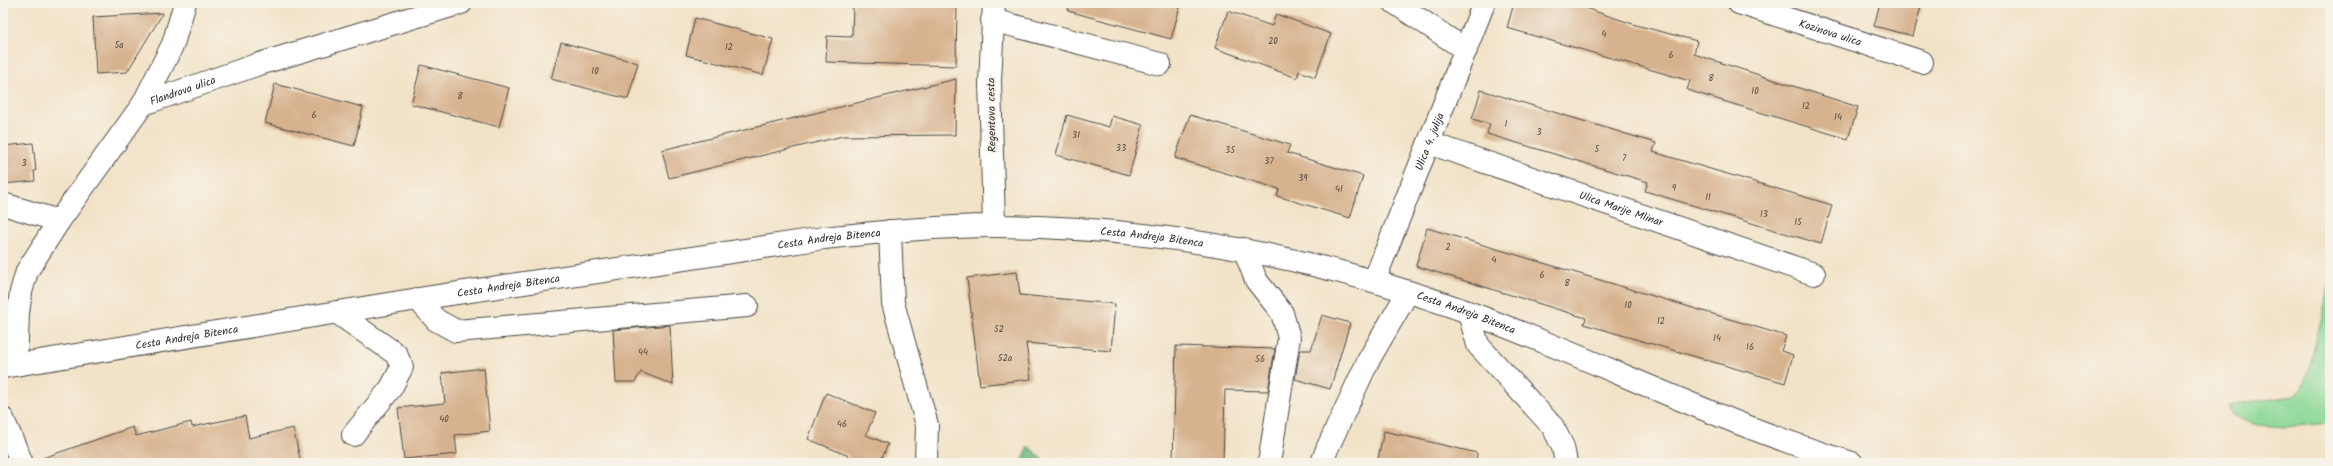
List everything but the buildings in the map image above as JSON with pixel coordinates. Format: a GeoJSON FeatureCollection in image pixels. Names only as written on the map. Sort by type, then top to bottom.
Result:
{"type":"FeatureCollection","features":[{"type":"Feature","properties":{"kind":"street"},"geometry":{"type":"LineString","coordinates":[[143,104],[173,44],[185,3]]}},
{"type":"Feature","properties":{"kind":"street","name":"Flandrova ulica"},"geometry":{"type":"LineString","coordinates":[[9,366],[21,292],[27,271],[59,220],[143,104],[256,65],[461,3]]}},
{"type":"Feature","properties":{"kind":"street"},"geometry":{"type":"LineString","coordinates":[[1395,3],[1466,50]]}},
{"type":"Feature","properties":{"kind":"street","name":"Ulica 4. julija"},"geometry":{"type":"LineString","coordinates":[[1374,281],[1484,3]]}},
{"type":"Feature","properties":{"kind":"street","name":"Kozinova ulica"},"geometry":{"type":"LineString","coordinates":[[1739,3],[1922,62]]}},
{"type":"Feature","properties":{"kind":"street"},"geometry":{"type":"LineString","coordinates":[[993,12],[1160,64]]}},
{"type":"Feature","properties":{"kind":"street","name":"Regentova cesta"},"geometry":{"type":"LineString","coordinates":[[993,12],[990,81],[994,226]]}},
{"type":"Feature","properties":{"kind":"street","name":"Ulica Marije Mlinar"},"geometry":{"type":"LineString","coordinates":[[1429,144],[1814,274]]}},
{"type":"Feature","properties":{"kind":"street"},"geometry":{"type":"LineString","coordinates":[[3,204],[59,220]]}},
{"type":"Feature","properties":{"kind":"street","name":"Cesta Andreja Bitenca"},"geometry":{"type":"LineString","coordinates":[[9,366],[336,312],[742,249],[890,231],[994,226],[1080,228],[1139,234],[1244,249],[1374,281],[1469,313],[1742,425],[1801,447],[1852,463]]}},
{"type":"Feature","properties":{"kind":"street"},"geometry":{"type":"LineString","coordinates":[[890,231],[893,303],[927,425],[926,463]]}},
{"type":"Feature","properties":{"kind":"street"},"geometry":{"type":"LineString","coordinates":[[1244,249],[1256,280],[1282,313],[1289,338],[1269,463]]}},
{"type":"Feature","properties":{"kind":"street"},"geometry":{"type":"LineString","coordinates":[[1322,463],[1368,361],[1408,292]]}},
{"type":"Feature","properties":{"kind":"street"},"geometry":{"type":"LineString","coordinates":[[418,299],[436,320],[456,331],[747,306]]}},
{"type":"Feature","properties":{"kind":"street"},"geometry":{"type":"LineString","coordinates":[[336,312],[396,354],[402,368],[391,388],[353,435]]}},
{"type":"Feature","properties":{"kind":"street"},"geometry":{"type":"LineString","coordinates":[[1469,313],[1478,345],[1552,427],[1563,447],[1566,463]]}},
{"type":"Feature","properties":{"kind":"street"},"geometry":{"type":"LineString","coordinates":[[3,419],[22,463]]}},
{"type":"Feature","properties":{"kind":"green space"},"geometry":{"type":"Polygon","coordinates":[[[2330,283],[2330,423],[2284,427],[2256,425],[2232,416],[2228,405],[2294,396],[2302,387],[2308,373],[2330,283]]]}},
{"type":"Feature","properties":{"kind":"green space"},"geometry":{"type":"Polygon","coordinates":[[[1028,446],[1047,463],[1022,463],[1028,446]]]}}]}
